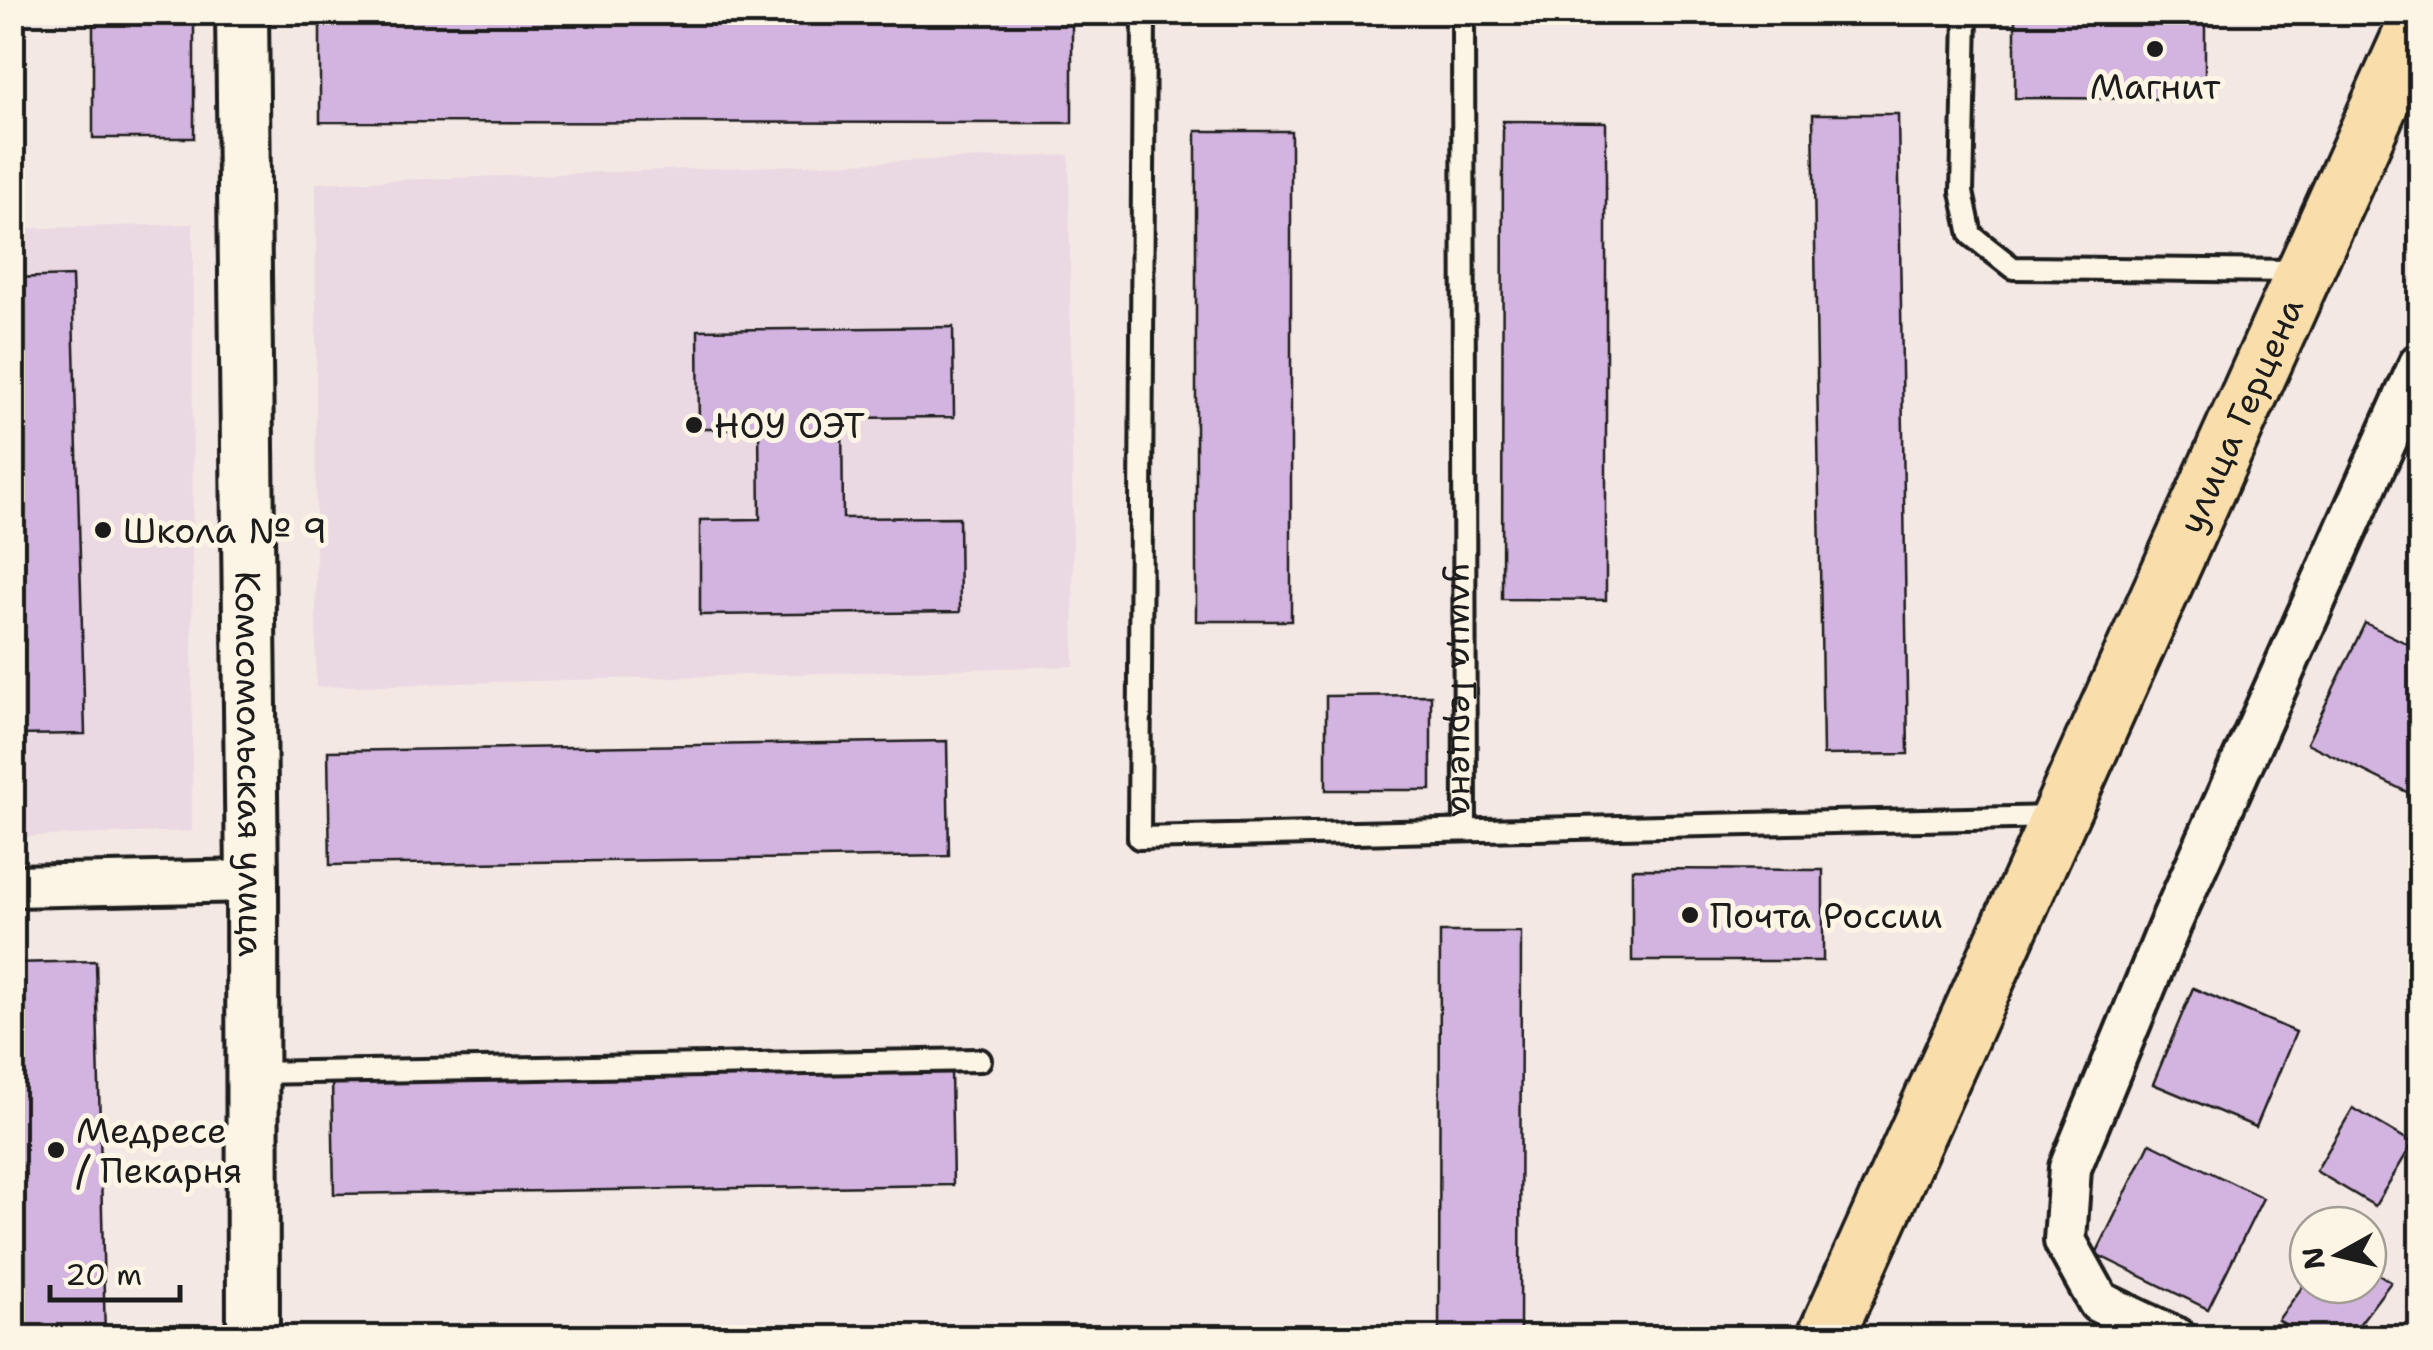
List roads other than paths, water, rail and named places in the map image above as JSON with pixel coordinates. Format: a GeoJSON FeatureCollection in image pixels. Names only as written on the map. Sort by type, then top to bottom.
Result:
{"type":"FeatureCollection","features":[{"type":"Feature","properties":{"kind":"main road","name":"улица Герцена"},"geometry":{"type":"LineString","coordinates":[[1825,1338],[2420,15]]}},
{"type":"Feature","properties":{"kind":"street","name":"Комсомольская улица"},"geometry":{"type":"LineString","coordinates":[[242,12],[252,881],[252,1338]]}},
{"type":"Feature","properties":{"kind":"street"},"geometry":{"type":"LineString","coordinates":[[2175,1338],[2099,1302],[2065,1241],[2070,1168],[2172,920],[2420,364]]}},
{"type":"Feature","properties":{"kind":"street"},"geometry":{"type":"LineString","coordinates":[[12,886],[252,881]]}},
{"type":"Feature","properties":{"kind":"lane"},"geometry":{"type":"LineString","coordinates":[[1144,12],[1139,838],[1465,830]]}},
{"type":"Feature","properties":{"kind":"lane","name":"улица Герцена"},"geometry":{"type":"LineString","coordinates":[[1463,12],[1465,830],[2060,817]]}},
{"type":"Feature","properties":{"kind":"lane"},"geometry":{"type":"LineString","coordinates":[[1960,12],[1966,16],[1962,192],[1971,236],[2013,268],[2306,271]]}},
{"type":"Feature","properties":{"kind":"lane"},"geometry":{"type":"LineString","coordinates":[[252,1073],[980,1060]]}},
{"type":"Feature","properties":{"kind":"place","name":"Магнит"},"geometry":{"type":"Point","coordinates":[2155,49]}},
{"type":"Feature","properties":{"kind":"place","name":"НОУ ОЭТ"},"geometry":{"type":"Point","coordinates":[694,425]}},
{"type":"Feature","properties":{"kind":"place","name":"Школа № 9"},"geometry":{"type":"Point","coordinates":[103,530]}},
{"type":"Feature","properties":{"kind":"place","name":"Почта России"},"geometry":{"type":"Point","coordinates":[1690,915]}},
{"type":"Feature","properties":{"kind":"place","name":"Медресе / Пекарня"},"geometry":{"type":"Point","coordinates":[56,1150]}}]}
